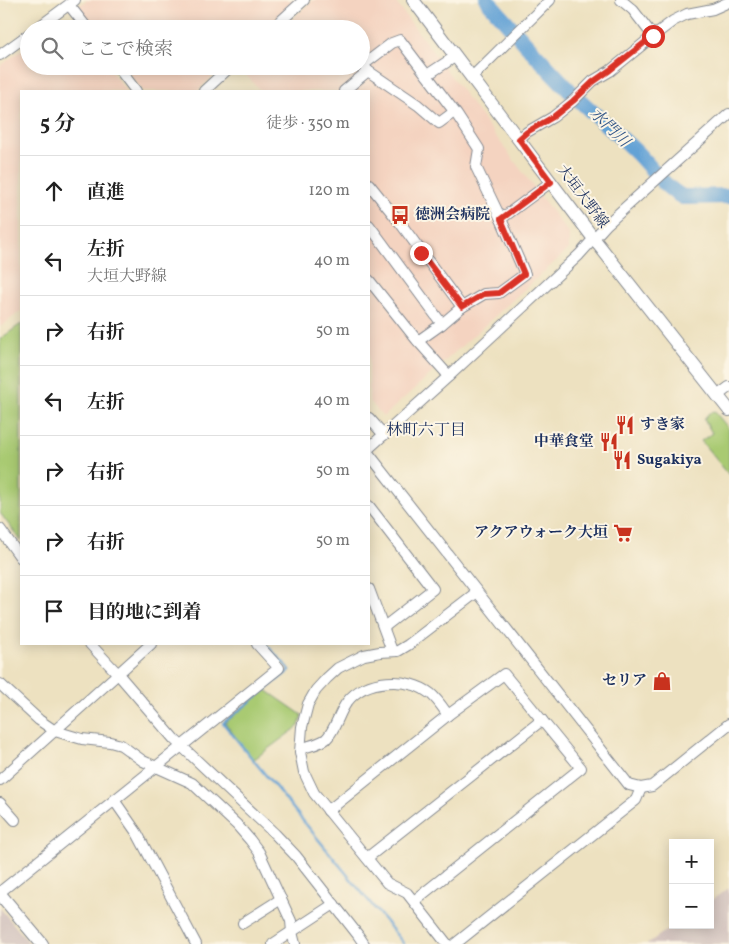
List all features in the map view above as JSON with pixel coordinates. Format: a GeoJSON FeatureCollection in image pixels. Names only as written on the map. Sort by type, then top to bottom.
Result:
{"type":"FeatureCollection","features":[{"type":"Feature","properties":{"kind":"main road","name":"大垣大野線"},"geometry":{"type":"LineString","coordinates":[[414,0],[594,239],[729,410]]}},
{"type":"Feature","properties":{"kind":"main road"},"geometry":{"type":"LineString","coordinates":[[0,893],[42,944]]}},
{"type":"Feature","properties":{"kind":"street"},"geometry":{"type":"LineString","coordinates":[[282,20],[304,0]]}},
{"type":"Feature","properties":{"kind":"street"},"geometry":{"type":"LineString","coordinates":[[472,77],[550,0]]}},
{"type":"Feature","properties":{"kind":"street"},"geometry":{"type":"LineString","coordinates":[[620,0],[633,10],[653,36]]}},
{"type":"Feature","properties":{"kind":"street"},"geometry":{"type":"LineString","coordinates":[[48,20],[72,2],[83,20]]}},
{"type":"Feature","properties":{"kind":"street"},"geometry":{"type":"LineString","coordinates":[[519,139],[527,132],[553,117],[593,82],[673,21],[688,14],[713,9],[729,2]]}},
{"type":"Feature","properties":{"kind":"street"},"geometry":{"type":"LineString","coordinates":[[0,54],[20,40]]}},
{"type":"Feature","properties":{"kind":"street"},"geometry":{"type":"LineString","coordinates":[[370,59],[392,43],[400,40],[454,112],[479,149],[476,167],[501,219],[524,274],[499,293],[484,294],[462,307],[418,341]]}},
{"type":"Feature","properties":{"kind":"street"},"geometry":{"type":"LineString","coordinates":[[427,75],[456,56]]}},
{"type":"Feature","properties":{"kind":"street"},"geometry":{"type":"LineString","coordinates":[[370,73],[418,105],[439,123],[454,112]]}},
{"type":"Feature","properties":{"kind":"street"},"geometry":{"type":"LineString","coordinates":[[124,75],[135,90]]}},
{"type":"Feature","properties":{"kind":"street"},"geometry":{"type":"LineString","coordinates":[[205,90],[221,75]]}},
{"type":"Feature","properties":{"kind":"street"},"geometry":{"type":"LineString","coordinates":[[345,90],[364,75]]}},
{"type":"Feature","properties":{"kind":"street"},"geometry":{"type":"LineString","coordinates":[[370,447],[579,255],[607,224],[729,114]]}},
{"type":"Feature","properties":{"kind":"street"},"geometry":{"type":"LineString","coordinates":[[501,219],[551,182]]}},
{"type":"Feature","properties":{"kind":"street"},"geometry":{"type":"LineString","coordinates":[[370,185],[462,307]]}},
{"type":"Feature","properties":{"kind":"street"},"geometry":{"type":"LineString","coordinates":[[370,226],[442,324]]}},
{"type":"Feature","properties":{"kind":"street"},"geometry":{"type":"LineString","coordinates":[[370,243],[378,237]]}},
{"type":"Feature","properties":{"kind":"street"},"geometry":{"type":"LineString","coordinates":[[370,281],[449,376]]}},
{"type":"Feature","properties":{"kind":"street"},"geometry":{"type":"LineString","coordinates":[[717,396],[729,387]]}},
{"type":"Feature","properties":{"kind":"street"},"geometry":{"type":"LineString","coordinates":[[370,419],[384,435]]}},
{"type":"Feature","properties":{"kind":"street"},"geometry":{"type":"LineString","coordinates":[[370,455],[629,785],[641,788],[652,786],[729,724]]}},
{"type":"Feature","properties":{"kind":"street"},"geometry":{"type":"LineString","coordinates":[[370,507],[433,589],[384,627]]}},
{"type":"Feature","properties":{"kind":"street"},"geometry":{"type":"LineString","coordinates":[[0,529],[20,557]]}},
{"type":"Feature","properties":{"kind":"street"},"geometry":{"type":"LineString","coordinates":[[370,592],[392,651]]}},
{"type":"Feature","properties":{"kind":"street"},"geometry":{"type":"LineString","coordinates":[[447,944],[414,900],[407,893],[387,883],[314,794],[304,772],[300,749],[302,727],[308,704],[316,690],[338,668],[364,655],[398,651],[477,592]]}},
{"type":"Feature","properties":{"kind":"street"},"geometry":{"type":"LineString","coordinates":[[91,645],[174,739],[296,856],[364,944]]}},
{"type":"Feature","properties":{"kind":"street"},"geometry":{"type":"LineString","coordinates":[[0,780],[150,645]]}},
{"type":"Feature","properties":{"kind":"street"},"geometry":{"type":"LineString","coordinates":[[0,893],[279,668],[258,645]]}},
{"type":"Feature","properties":{"kind":"street"},"geometry":{"type":"LineString","coordinates":[[328,811],[448,715],[504,674],[580,768],[414,900]]}},
{"type":"Feature","properties":{"kind":"street"},"geometry":{"type":"LineString","coordinates":[[300,749],[326,738],[347,701],[367,686],[376,683],[392,682],[419,687],[432,695],[448,715]]}},
{"type":"Feature","properties":{"kind":"street"},"geometry":{"type":"LineString","coordinates":[[0,684],[39,720],[56,731],[121,745],[156,767],[192,783],[237,825],[259,852],[291,921],[295,944]]}},
{"type":"Feature","properties":{"kind":"street"},"geometry":{"type":"LineString","coordinates":[[367,858],[542,720]]}},
{"type":"Feature","properties":{"kind":"street"},"geometry":{"type":"LineString","coordinates":[[455,944],[636,800],[641,788]]}},
{"type":"Feature","properties":{"kind":"street"},"geometry":{"type":"LineString","coordinates":[[114,800],[137,833],[196,944]]}},
{"type":"Feature","properties":{"kind":"street"},"geometry":{"type":"LineString","coordinates":[[0,804],[15,820]]}},
{"type":"Feature","properties":{"kind":"street"},"geometry":{"type":"LineString","coordinates":[[243,923],[281,899]]}},
{"type":"Feature","properties":{"kind":"street"},"geometry":{"type":"LineString","coordinates":[[274,944],[334,904]]}},
{"type":"Feature","properties":{"kind":"shaded area"},"geometry":{"type":"Polygon","coordinates":[[[87,0],[297,0],[275,20],[87,20],[77,7],[87,0]]]}},
{"type":"Feature","properties":{"kind":"shaded area"},"geometry":{"type":"Polygon","coordinates":[[[313,0],[394,0],[569,234],[569,249],[383,417],[370,401],[370,90],[260,90],[246,75],[370,75],[370,20],[291,20],[313,0]]]}},
{"type":"Feature","properties":{"kind":"shaded area"},"geometry":{"type":"Polygon","coordinates":[[[20,51],[20,75],[114,75],[125,90],[20,90],[20,312],[0,327],[0,66],[20,51]]]}},
{"type":"Feature","properties":{"kind":"shaded area"},"geometry":{"type":"Polygon","coordinates":[[[130,75],[214,75],[198,90],[142,90],[130,75]]]}},
{"type":"Feature","properties":{"kind":"shaded area"},"geometry":{"type":"Polygon","coordinates":[[[729,888],[729,944],[647,944],[669,929],[714,929],[714,898],[729,888]]]}},
{"type":"Feature","properties":{"kind":"shaded area"},"geometry":{"type":"Polygon","coordinates":[[[0,908],[30,944],[0,944],[0,908]]]}},
{"type":"Feature","properties":{"kind":"green space"},"geometry":{"type":"Polygon","coordinates":[[[20,325],[20,540],[0,513],[0,339],[20,325]]]}},
{"type":"Feature","properties":{"kind":"green space"},"geometry":{"type":"Polygon","coordinates":[[[715,412],[729,429],[729,475],[701,441],[712,433],[704,419],[709,413],[715,412]]]}},
{"type":"Feature","properties":{"kind":"green space"},"geometry":{"type":"Polygon","coordinates":[[[266,690],[302,715],[299,726],[253,760],[225,723],[266,690]]]}},
{"type":"Feature","properties":{"kind":"waterway","name":"水門川"},"geometry":{"type":"LineString","coordinates":[[487,0],[569,90],[634,150],[669,188],[683,197],[729,196]]}},
{"type":"Feature","properties":{"kind":"waterway"},"geometry":{"type":"LineString","coordinates":[[267,645],[290,670],[223,723],[404,944]]}},
{"type":"Feature","properties":{"kind":"place","name":"徳洲会病院"},"geometry":{"type":"Point","coordinates":[400,215]}},
{"type":"Feature","properties":{"kind":"place","name":"すき家"},"geometry":{"type":"Point","coordinates":[625,425]}},
{"type":"Feature","properties":{"kind":"place","name":"中華食堂"},"geometry":{"type":"Point","coordinates":[609,442]}},
{"type":"Feature","properties":{"kind":"place","name":"Sugakiya"},"geometry":{"type":"Point","coordinates":[622,460]}},
{"type":"Feature","properties":{"kind":"place","name":"アクアウォーク大垣"},"geometry":{"type":"Point","coordinates":[623,533]}},
{"type":"Feature","properties":{"kind":"place","name":"セリア"},"geometry":{"type":"Point","coordinates":[662,681]}},
{"type":"Feature","properties":{"kind":"district","name":"林町六丁目"},"geometry":{"type":"Point","coordinates":[426,431]}},
{"type":"Feature","properties":{"kind":"route"},"geometry":{"type":"LineString","coordinates":[[421,253],[462,307],[484,294],[499,293],[524,274],[501,219],[551,182],[519,139],[527,132],[553,117],[600,76],[653,36]]}}]}
